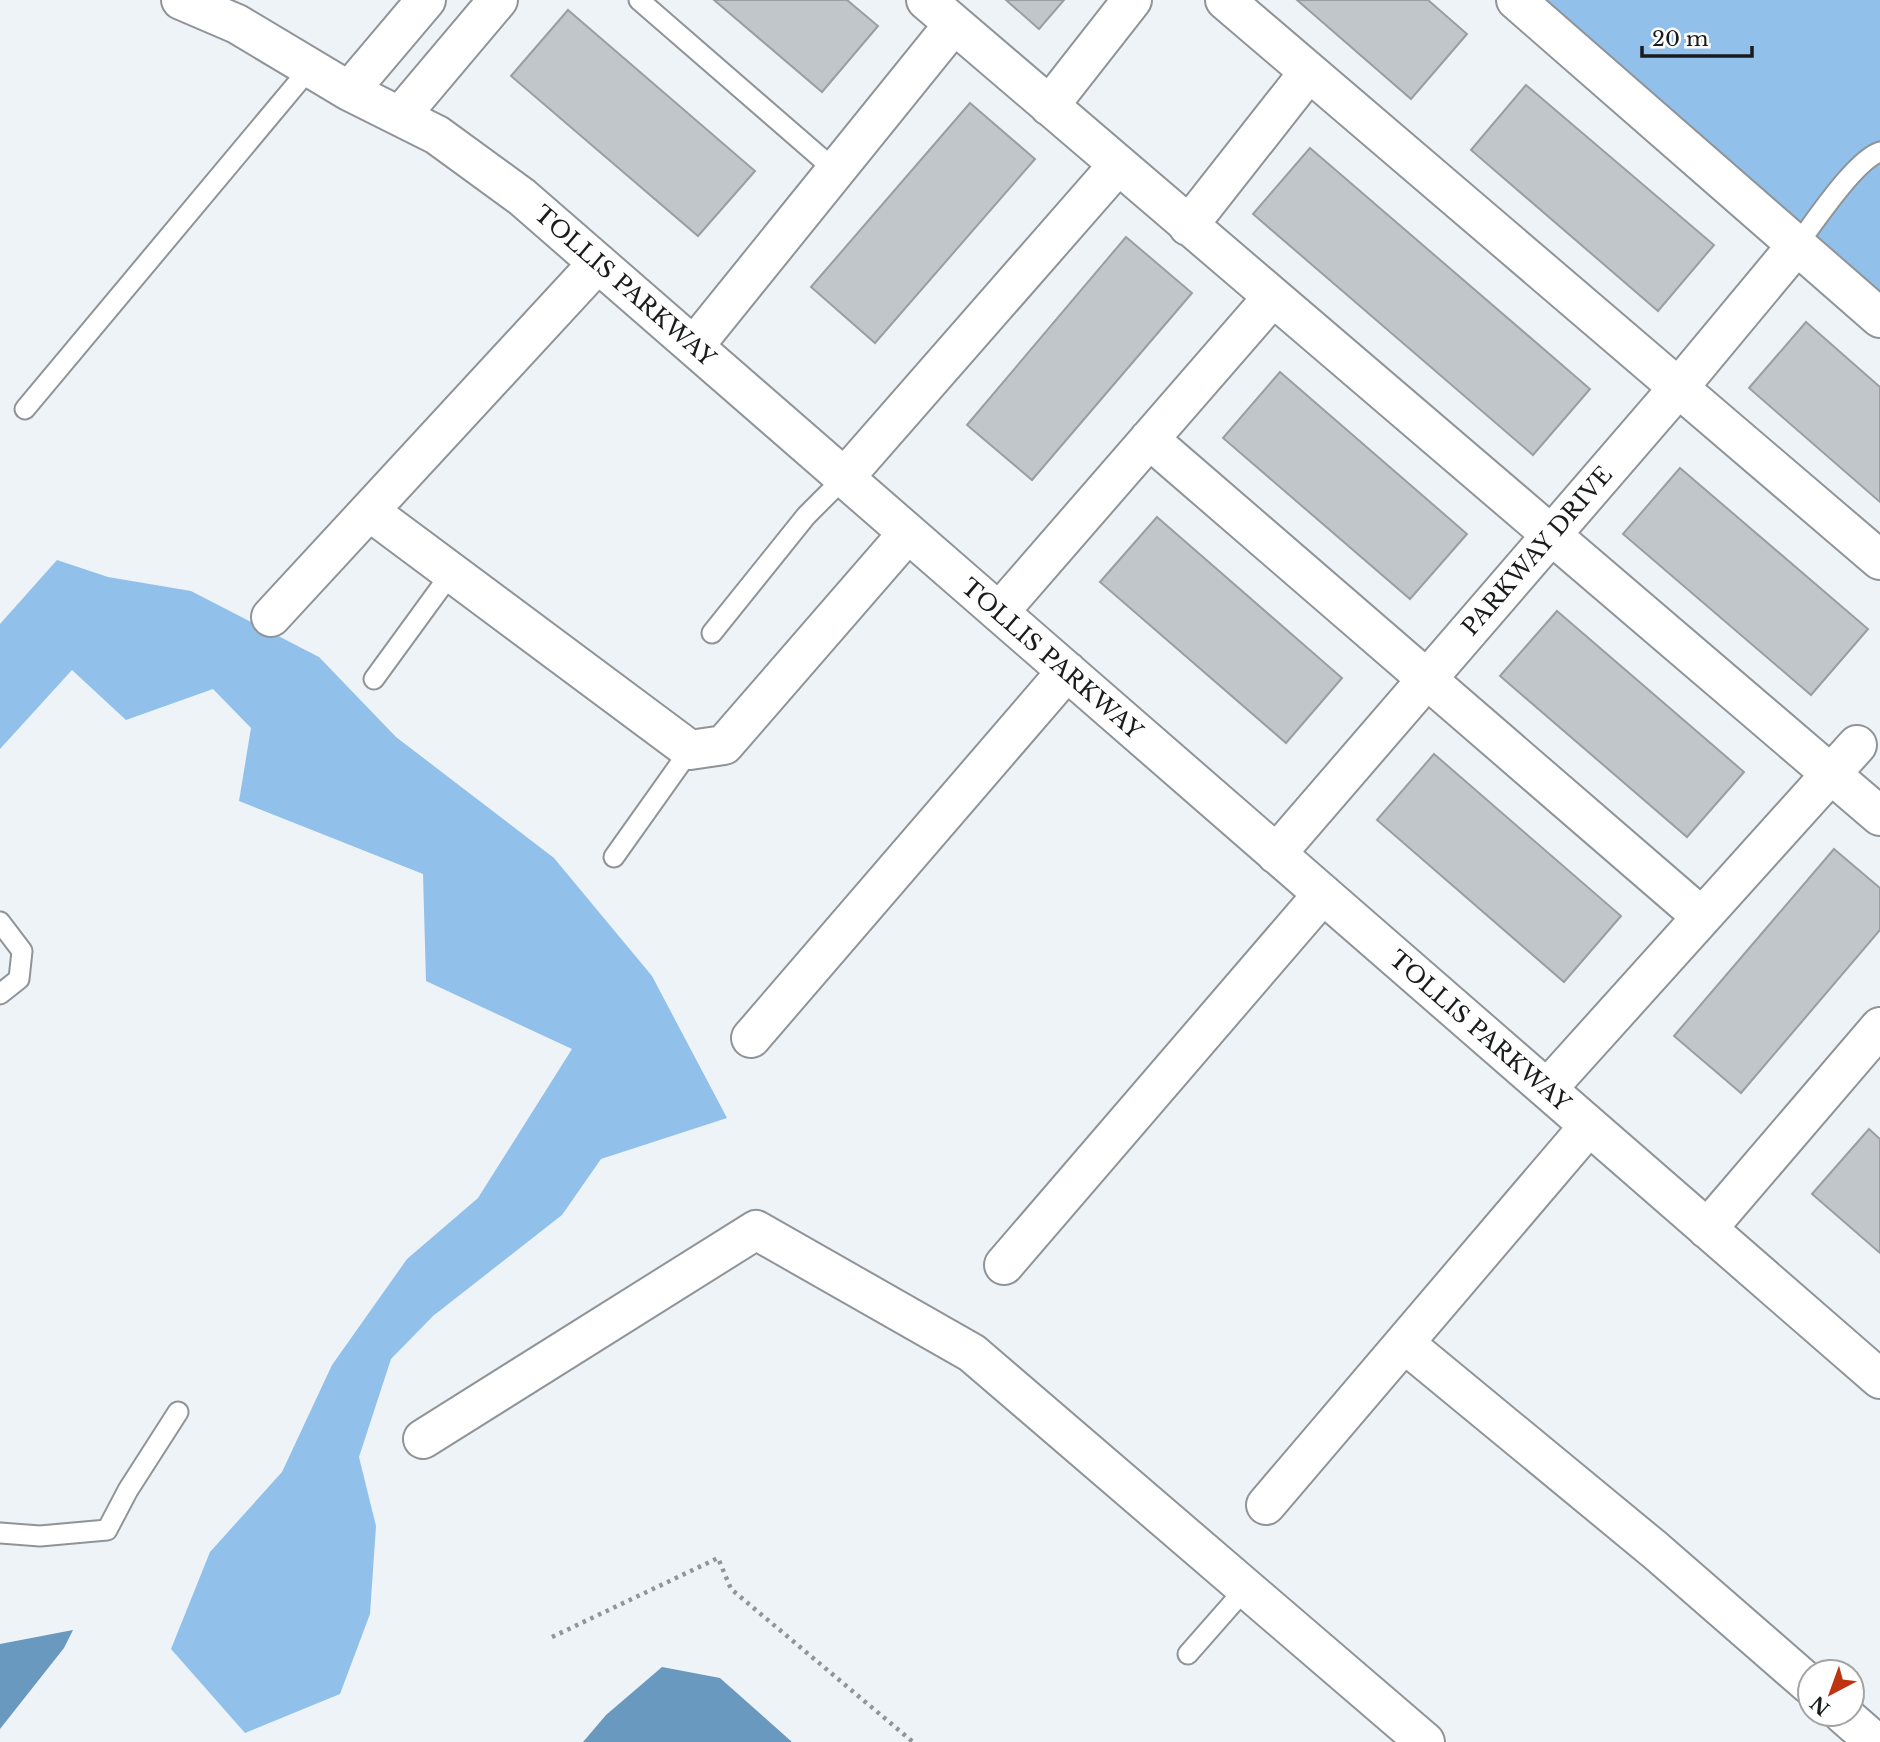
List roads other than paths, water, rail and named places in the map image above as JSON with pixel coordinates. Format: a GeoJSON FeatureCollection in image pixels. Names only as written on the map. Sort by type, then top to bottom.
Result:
{"type":"FeatureCollection","features":[{"type":"Feature","properties":{"kind":"street","name":"TOLLIS PARKWAY"},"geometry":{"type":"LineString","coordinates":[[181,0],[237,24],[349,91],[436,135],[522,197],[1880,1379]]}},
{"type":"Feature","properties":{"kind":"street"},"geometry":{"type":"LineString","coordinates":[[349,91],[426,0]]}},
{"type":"Feature","properties":{"kind":"street"},"geometry":{"type":"LineString","coordinates":[[401,115],[498,0]]}},
{"type":"Feature","properties":{"kind":"street"},"geometry":{"type":"LineString","coordinates":[[1049,106],[1132,0]]}},
{"type":"Feature","properties":{"kind":"street"},"geometry":{"type":"LineString","coordinates":[[1225,0],[1880,560]]}},
{"type":"Feature","properties":{"kind":"street"},"geometry":{"type":"LineString","coordinates":[[1516,0],[1880,318]]}},
{"type":"Feature","properties":{"kind":"street"},"geometry":{"type":"LineString","coordinates":[[694,346],[836,171],[940,12],[1550,537],[1880,816]]}},
{"type":"Feature","properties":{"kind":"street"},"geometry":{"type":"LineString","coordinates":[[1188,226],[1309,72]]}},
{"type":"Feature","properties":{"kind":"street"},"geometry":{"type":"LineString","coordinates":[[844,478],[1118,165]]}},
{"type":"Feature","properties":{"kind":"street","name":"PARKWAY DRIVE"},"geometry":{"type":"LineString","coordinates":[[1276,854],[1679,387],[1797,245]]}},
{"type":"Feature","properties":{"kind":"street"},"geometry":{"type":"LineString","coordinates":[[271,617],[598,263]]}},
{"type":"Feature","properties":{"kind":"street"},"geometry":{"type":"LineString","coordinates":[[999,612],[1272,298]]}},
{"type":"Feature","properties":{"kind":"street"},"geometry":{"type":"LineString","coordinates":[[1149,439],[1702,917]]}},
{"type":"Feature","properties":{"kind":"street"},"geometry":{"type":"LineString","coordinates":[[369,511],[690,750],[724,745],[908,533]]}},
{"type":"Feature","properties":{"kind":"street"},"geometry":{"type":"LineString","coordinates":[[751,1038],[1066,671]]}},
{"type":"Feature","properties":{"kind":"street"},"geometry":{"type":"LineString","coordinates":[[1547,1089],[1857,745]]}},
{"type":"Feature","properties":{"kind":"street"},"geometry":{"type":"LineString","coordinates":[[1004,1265],[1322,894]]}},
{"type":"Feature","properties":{"kind":"street"},"geometry":{"type":"LineString","coordinates":[[1707,1229],[1874,1048]]}},
{"type":"Feature","properties":{"kind":"street"},"geometry":{"type":"LineString","coordinates":[[1266,1505],[1589,1126]]}},
{"type":"Feature","properties":{"kind":"street"},"geometry":{"type":"LineString","coordinates":[[424,1439],[756,1230],[972,1353],[1426,1742]]}},
{"type":"Feature","properties":{"kind":"street"},"geometry":{"type":"LineString","coordinates":[[1404,1343],[1655,1550],[1796,1673]]}},
{"type":"Feature","properties":{"kind":"street"},"geometry":{"type":"LineString","coordinates":[[1859,1728],[1875,1742]]}},
{"type":"Feature","properties":{"kind":"lane"},"geometry":{"type":"LineString","coordinates":[[639,0],[836,171]]}},
{"type":"Feature","properties":{"kind":"lane"},"geometry":{"type":"LineString","coordinates":[[25,410],[310,68]]}},
{"type":"Feature","properties":{"kind":"lane"},"geometry":{"type":"LineString","coordinates":[[1797,245],[1843,184],[1872,155],[1880,152]]}},
{"type":"Feature","properties":{"kind":"lane"},"geometry":{"type":"LineString","coordinates":[[712,633],[806,516],[844,478]]}},
{"type":"Feature","properties":{"kind":"lane"},"geometry":{"type":"LineString","coordinates":[[374,678],[452,572]]}},
{"type":"Feature","properties":{"kind":"lane"},"geometry":{"type":"LineString","coordinates":[[614,857],[690,750]]}},
{"type":"Feature","properties":{"kind":"lane"},"geometry":{"type":"LineString","coordinates":[[0,922],[22,951],[19,979],[0,993]]}},
{"type":"Feature","properties":{"kind":"lane"},"geometry":{"type":"LineString","coordinates":[[0,1533],[40,1536],[107,1530],[128,1490],[178,1412]]}},
{"type":"Feature","properties":{"kind":"lane"},"geometry":{"type":"LineString","coordinates":[[1188,1654],[1246,1588]]}}]}
